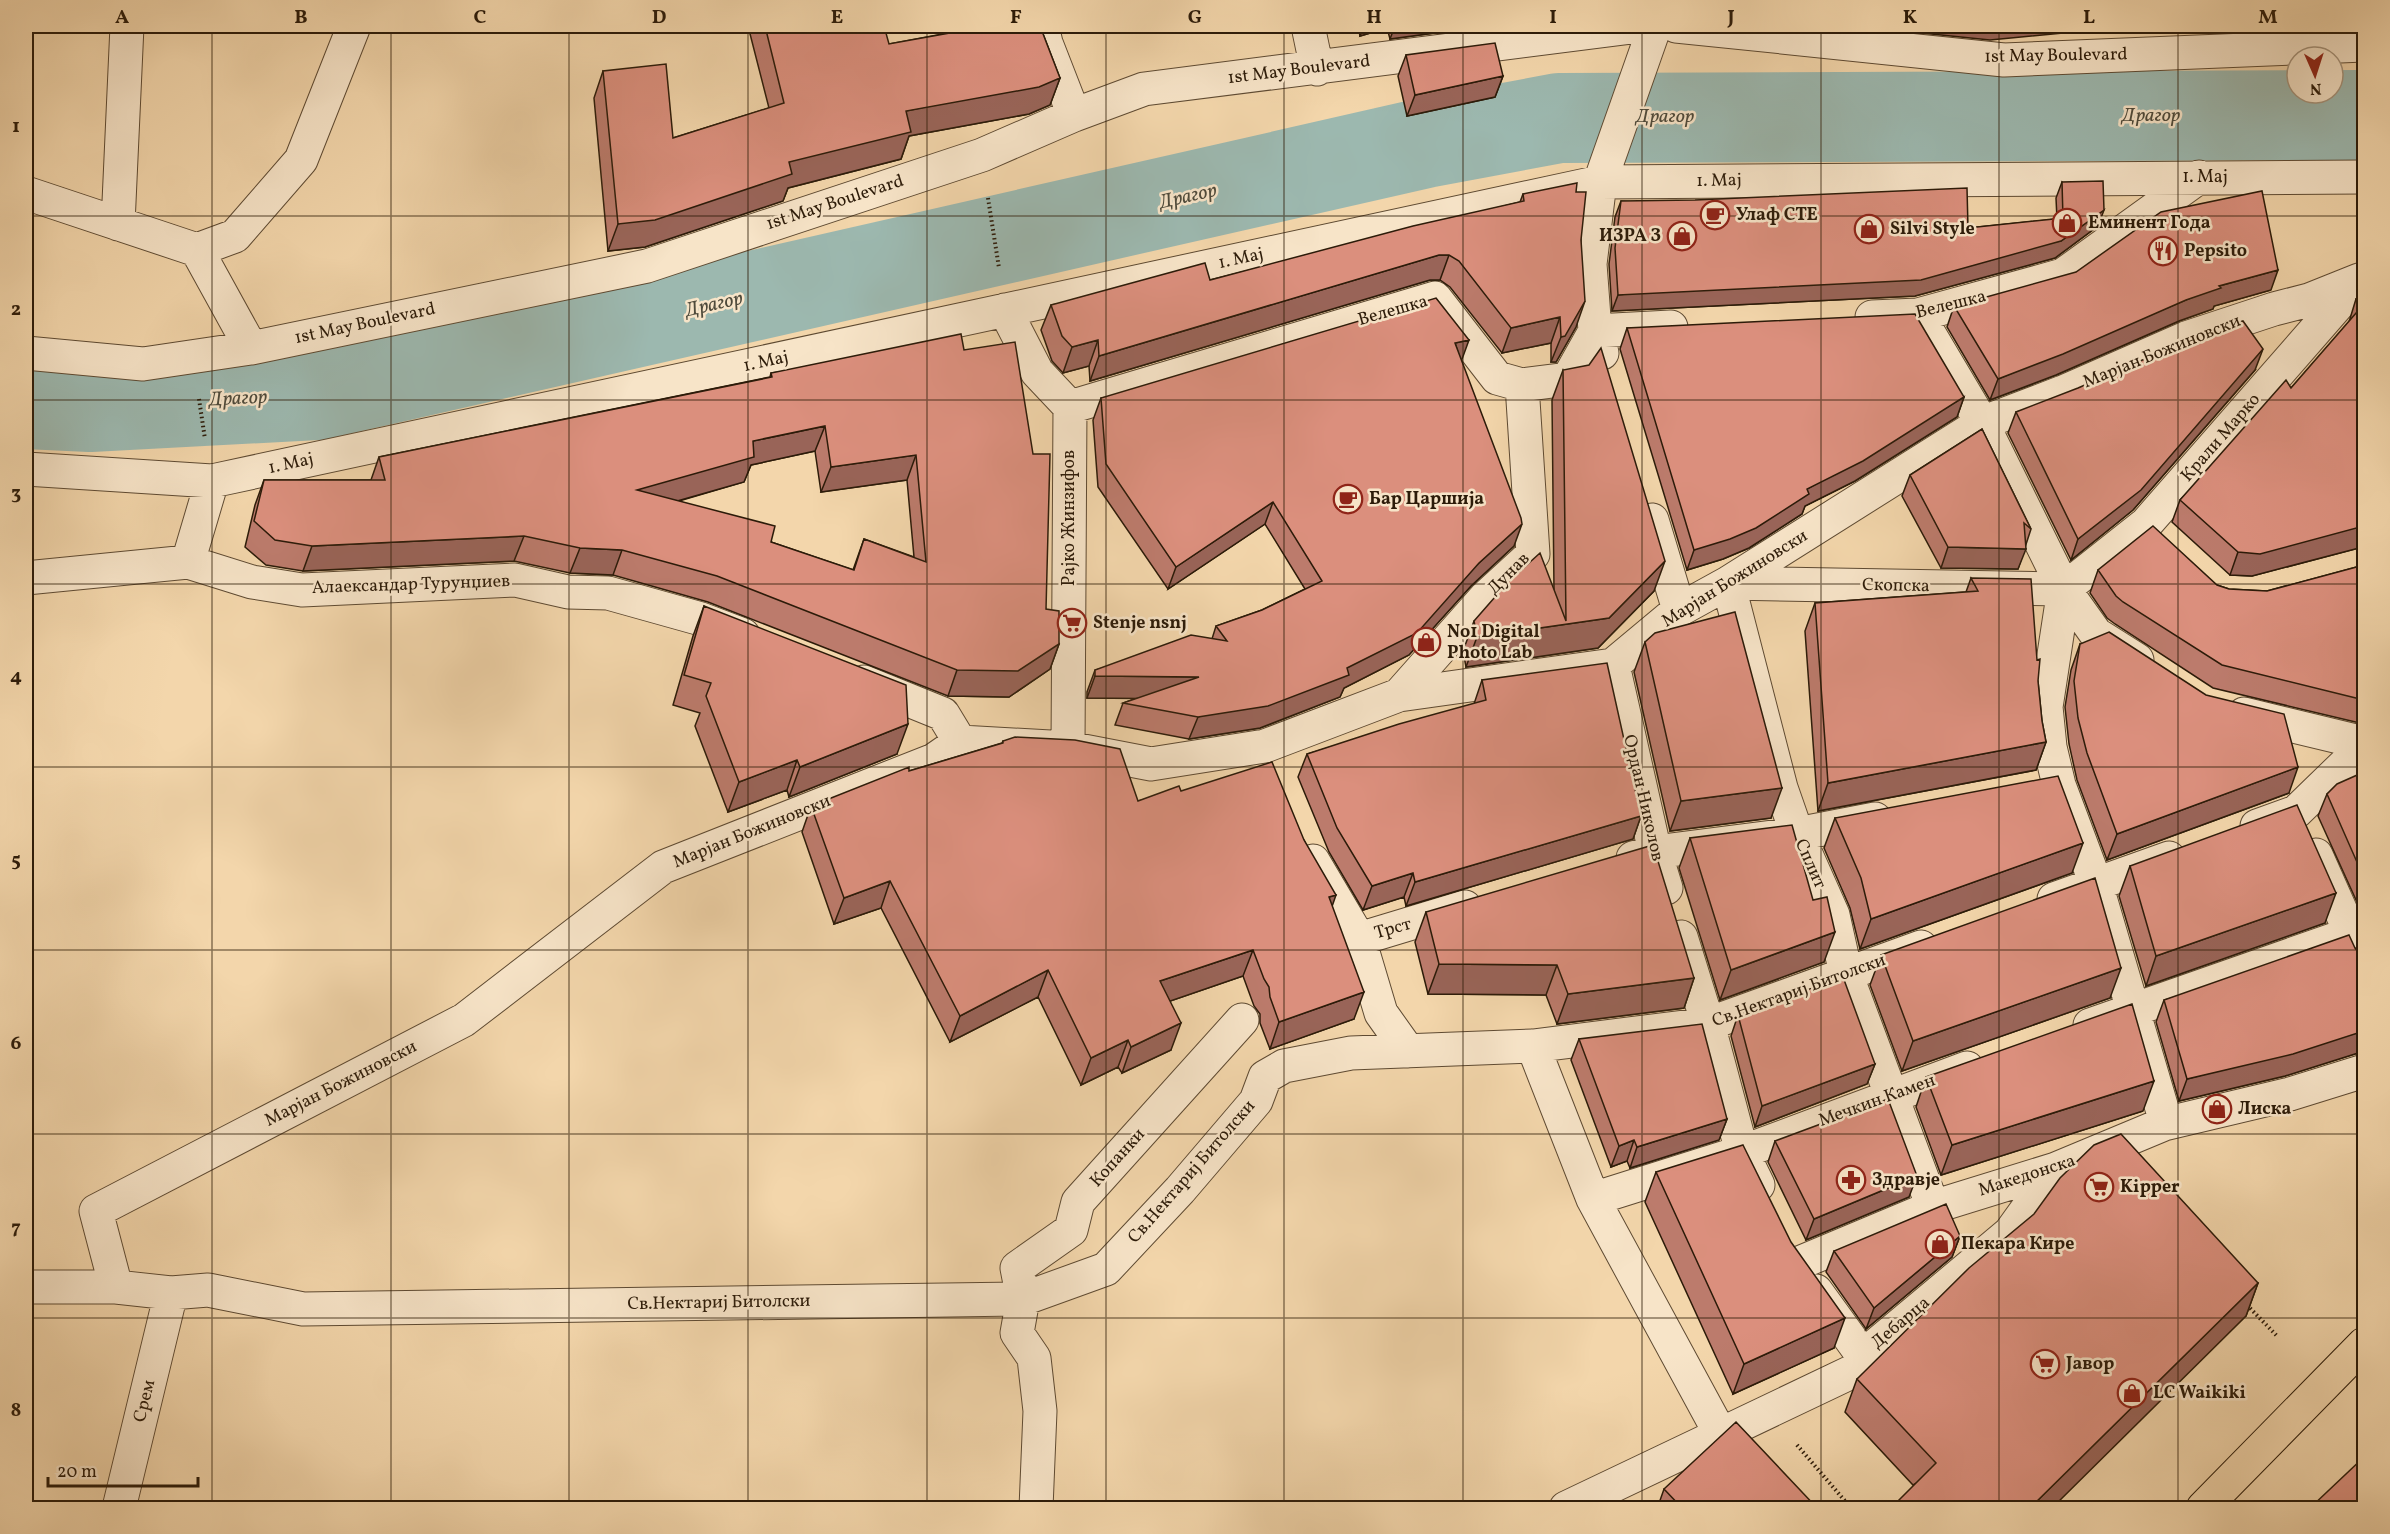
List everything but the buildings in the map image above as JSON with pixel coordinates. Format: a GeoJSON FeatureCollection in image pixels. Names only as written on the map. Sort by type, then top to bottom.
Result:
{"type":"FeatureCollection","features":[{"type":"Feature","properties":{"kind":"main road"},"geometry":{"type":"LineString","coordinates":[[2203,1509],[2364,1344]]}},
{"type":"Feature","properties":{"kind":"street"},"geometry":{"type":"LineString","coordinates":[[118,224],[127,26]]}},
{"type":"Feature","properties":{"kind":"street"},"geometry":{"type":"LineString","coordinates":[[26,193],[198,250],[235,236],[301,160],[354,26]]}},
{"type":"Feature","properties":{"kind":"street"},"geometry":{"type":"LineString","coordinates":[[1042,26],[1046,43],[1074,115]]}},
{"type":"Feature","properties":{"kind":"street"},"geometry":{"type":"LineString","coordinates":[[1308,26],[1317,69]]}},
{"type":"Feature","properties":{"kind":"street","name":"1st May Boulevard"},"geometry":{"type":"LineString","coordinates":[[26,353],[143,364],[251,348],[646,266],[982,155],[1074,115],[1144,89],[1317,69],[1640,26]]}},
{"type":"Feature","properties":{"kind":"street"},"geometry":{"type":"LineString","coordinates":[[1612,387],[1595,331],[1590,264],[1600,182],[1655,26]]}},
{"type":"Feature","properties":{"kind":"street","name":"1st May Boulevard"},"geometry":{"type":"LineString","coordinates":[[1676,26],[2004,60],[2364,45]]}},
{"type":"Feature","properties":{"kind":"street","name":"Велешка"},"geometry":{"type":"LineString","coordinates":[[1846,318],[1918,315],[2063,276],[2199,177]]}},
{"type":"Feature","properties":{"kind":"street","name":"1. Мај"},"geometry":{"type":"LineString","coordinates":[[26,469],[212,481],[1600,182],[2364,177]]}},
{"type":"Feature","properties":{"kind":"street"},"geometry":{"type":"LineString","coordinates":[[198,250],[251,348]]}},
{"type":"Feature","properties":{"kind":"street","name":"Марјан Божиновски"},"geometry":{"type":"LineString","coordinates":[[1612,665],[1679,610],[1728,583],[1982,423],[2063,392],[2186,338],[2309,300],[2362,277]]}},
{"type":"Feature","properties":{"kind":"street","name":"Крали Марко"},"geometry":{"type":"LineString","coordinates":[[2064,589],[2146,524],[2362,277]]}},
{"type":"Feature","properties":{"kind":"street","name":"Велешка"},"geometry":{"type":"LineString","coordinates":[[1070,407],[1435,298],[1497,378],[1522,385],[1568,379],[1595,331]]}},
{"type":"Feature","properties":{"kind":"street"},"geometry":{"type":"LineString","coordinates":[[1005,310],[1036,372],[1070,407]]}},
{"type":"Feature","properties":{"kind":"street"},"geometry":{"type":"LineString","coordinates":[[1918,315],[1982,423],[2064,589],[2096,634],[2166,679]]}},
{"type":"Feature","properties":{"kind":"street"},"geometry":{"type":"LineString","coordinates":[[1595,331],[1703,326]]}},
{"type":"Feature","properties":{"kind":"street","name":"Дунав"},"geometry":{"type":"LineString","coordinates":[[1399,695],[1485,598],[1533,554],[1522,385]]}},
{"type":"Feature","properties":{"kind":"street","name":"Рајко Жинзифов"},"geometry":{"type":"LineString","coordinates":[[1068,748],[1070,407]]}},
{"type":"Feature","properties":{"kind":"street"},"geometry":{"type":"LineString","coordinates":[[26,578],[188,562],[212,481]]}},
{"type":"Feature","properties":{"kind":"street"},"geometry":{"type":"LineString","coordinates":[[1642,487],[1679,610]]}},
{"type":"Feature","properties":{"kind":"street"},"geometry":{"type":"LineString","coordinates":[[2146,524],[2171,547]]}},
{"type":"Feature","properties":{"kind":"street","name":"Алаександар Турунџиев"},"geometry":{"type":"LineString","coordinates":[[188,562],[252,582],[302,590],[515,580],[568,592],[608,593],[701,619],[767,645]]}},
{"type":"Feature","properties":{"kind":"street","name":"Скопска"},"geometry":{"type":"LineString","coordinates":[[1728,583],[2064,589]]}},
{"type":"Feature","properties":{"kind":"street","name":"Сплит"},"geometry":{"type":"LineString","coordinates":[[1728,583],[1781,788],[1797,834],[1833,915],[1846,974],[1933,1207]]}},
{"type":"Feature","properties":{"kind":"street"},"geometry":{"type":"LineString","coordinates":[[2064,589],[2046,706],[2050,747],[2060,785],[2096,884],[2163,1112],[2164,1124]]}},
{"type":"Feature","properties":{"kind":"street"},"geometry":{"type":"LineString","coordinates":[[833,670],[943,714],[960,742],[1068,748],[1151,764],[1265,746],[1399,695],[1612,665]]}},
{"type":"Feature","properties":{"kind":"street","name":"Ордан Николов"},"geometry":{"type":"LineString","coordinates":[[1612,665],[1654,852],[1708,1024],[1742,1152],[1797,1264],[1863,1356]]}},
{"type":"Feature","properties":{"kind":"street"},"geometry":{"type":"LineString","coordinates":[[2217,708],[2364,745]]}},
{"type":"Feature","properties":{"kind":"street","name":"Марјан Божиновски"},"geometry":{"type":"LineString","coordinates":[[116,1287],[96,1211],[465,1020],[663,867],[934,760],[960,742]]}},
{"type":"Feature","properties":{"kind":"street"},"geometry":{"type":"LineString","coordinates":[[2229,836],[2296,812],[2364,745]]}},
{"type":"Feature","properties":{"kind":"street"},"geometry":{"type":"LineString","coordinates":[[1265,746],[1278,777]]}},
{"type":"Feature","properties":{"kind":"street"},"geometry":{"type":"LineString","coordinates":[[2025,791],[2060,785]]}},
{"type":"Feature","properties":{"kind":"street"},"geometry":{"type":"LineString","coordinates":[[2296,812],[2358,931],[2364,963]]}},
{"type":"Feature","properties":{"kind":"street"},"geometry":{"type":"LineString","coordinates":[[1609,865],[1654,852],[1797,834],[1900,815]]}},
{"type":"Feature","properties":{"kind":"street"},"geometry":{"type":"LineString","coordinates":[[1299,829],[1312,860],[1359,939],[1381,1013],[1408,1051]]}},
{"type":"Feature","properties":{"kind":"street"},"geometry":{"type":"LineString","coordinates":[[2031,908],[2196,848]]}},
{"type":"Feature","properties":{"kind":"street","name":"Трст"},"geometry":{"type":"LineString","coordinates":[[1359,939],[1495,899]]}},
{"type":"Feature","properties":{"kind":"street"},"geometry":{"type":"LineString","coordinates":[[2057,1037],[2358,931]]}},
{"type":"Feature","properties":{"kind":"street","name":"Св.Нектариј Битолски"},"geometry":{"type":"LineString","coordinates":[[26,1287],[116,1287],[171,1293],[208,1290],[303,1309],[1023,1299],[1106,1269],[1180,1190],[1256,1101],[1265,1077],[1284,1066],[1351,1053],[1533,1046],[1708,1024],[1944,939]]}},
{"type":"Feature","properties":{"kind":"street","name":"Копанки"},"geometry":{"type":"LineString","coordinates":[[1023,1299],[1017,1268],[1071,1230],[1078,1202],[1242,1020]]}},
{"type":"Feature","properties":{"kind":"street"},"geometry":{"type":"LineString","coordinates":[[1533,1046],[1593,1199],[1721,1435]]}},
{"type":"Feature","properties":{"kind":"street","name":"Мечкин Камен"},"geometry":{"type":"LineString","coordinates":[[1593,1199],[1742,1152],[1991,1060]]}},
{"type":"Feature","properties":{"kind":"street","name":"Македонска"},"geometry":{"type":"LineString","coordinates":[[1797,1264],[1933,1207],[2056,1169],[2164,1124],[2290,1094],[2364,1071]]}},
{"type":"Feature","properties":{"kind":"street","name":"Дебарца"},"geometry":{"type":"LineString","coordinates":[[1566,1509],[1864,1365],[1863,1356],[2010,1233],[2056,1169]]}},
{"type":"Feature","properties":{"kind":"street","name":"Срем"},"geometry":{"type":"LineString","coordinates":[[119,1509],[171,1293]]}},
{"type":"Feature","properties":{"kind":"street"},"geometry":{"type":"LineString","coordinates":[[1023,1299],[1017,1333],[1034,1358],[1040,1411],[1036,1509]]}},
{"type":"Feature","properties":{"kind":"path"},"geometry":{"type":"LineString","coordinates":[[987,194],[1000,273]]}},
{"type":"Feature","properties":{"kind":"path"},"geometry":{"type":"LineString","coordinates":[[199,395],[206,441]]}},
{"type":"Feature","properties":{"kind":"path"},"geometry":{"type":"LineString","coordinates":[[2240,1298],[2277,1336]]}},
{"type":"Feature","properties":{"kind":"path"},"geometry":{"type":"LineString","coordinates":[[1800,1449],[1851,1509]]}},
{"type":"Feature","properties":{"kind":"waterway","name":"Драгор"},"geometry":{"type":"LineString","coordinates":[[26,404],[90,407],[317,395],[1425,143],[1559,118],[2364,115]]}},
{"type":"Feature","properties":{"kind":"place","name":"Улаф СТЕ"},"geometry":{"type":"Point","coordinates":[1715,215]}},
{"type":"Feature","properties":{"kind":"place","name":"Еминент Года"},"geometry":{"type":"Point","coordinates":[2067,223]}},
{"type":"Feature","properties":{"kind":"place","name":"Silvi Style"},"geometry":{"type":"Point","coordinates":[1869,229]}},
{"type":"Feature","properties":{"kind":"place","name":"ИЗРА З"},"geometry":{"type":"Point","coordinates":[1682,236]}},
{"type":"Feature","properties":{"kind":"place","name":"Pepsito"},"geometry":{"type":"Point","coordinates":[2163,251]}},
{"type":"Feature","properties":{"kind":"place","name":"Бар Царшија"},"geometry":{"type":"Point","coordinates":[1348,499]}},
{"type":"Feature","properties":{"kind":"place","name":"Stenje nsnj"},"geometry":{"type":"Point","coordinates":[1072,623]}},
{"type":"Feature","properties":{"kind":"place","name":"No1 Digital Photo Lab"},"geometry":{"type":"Point","coordinates":[1426,642]}},
{"type":"Feature","properties":{"kind":"place","name":"Лиска"},"geometry":{"type":"Point","coordinates":[2217,1109]}},
{"type":"Feature","properties":{"kind":"place","name":"Здравје"},"geometry":{"type":"Point","coordinates":[1851,1180]}},
{"type":"Feature","properties":{"kind":"place","name":"Kipper"},"geometry":{"type":"Point","coordinates":[2099,1187]}},
{"type":"Feature","properties":{"kind":"place","name":"Пекара Кире"},"geometry":{"type":"Point","coordinates":[1940,1244]}},
{"type":"Feature","properties":{"kind":"place","name":"Јавор"},"geometry":{"type":"Point","coordinates":[2045,1364]}},
{"type":"Feature","properties":{"kind":"place","name":"LC Waikiki"},"geometry":{"type":"Point","coordinates":[2132,1393]}}]}
